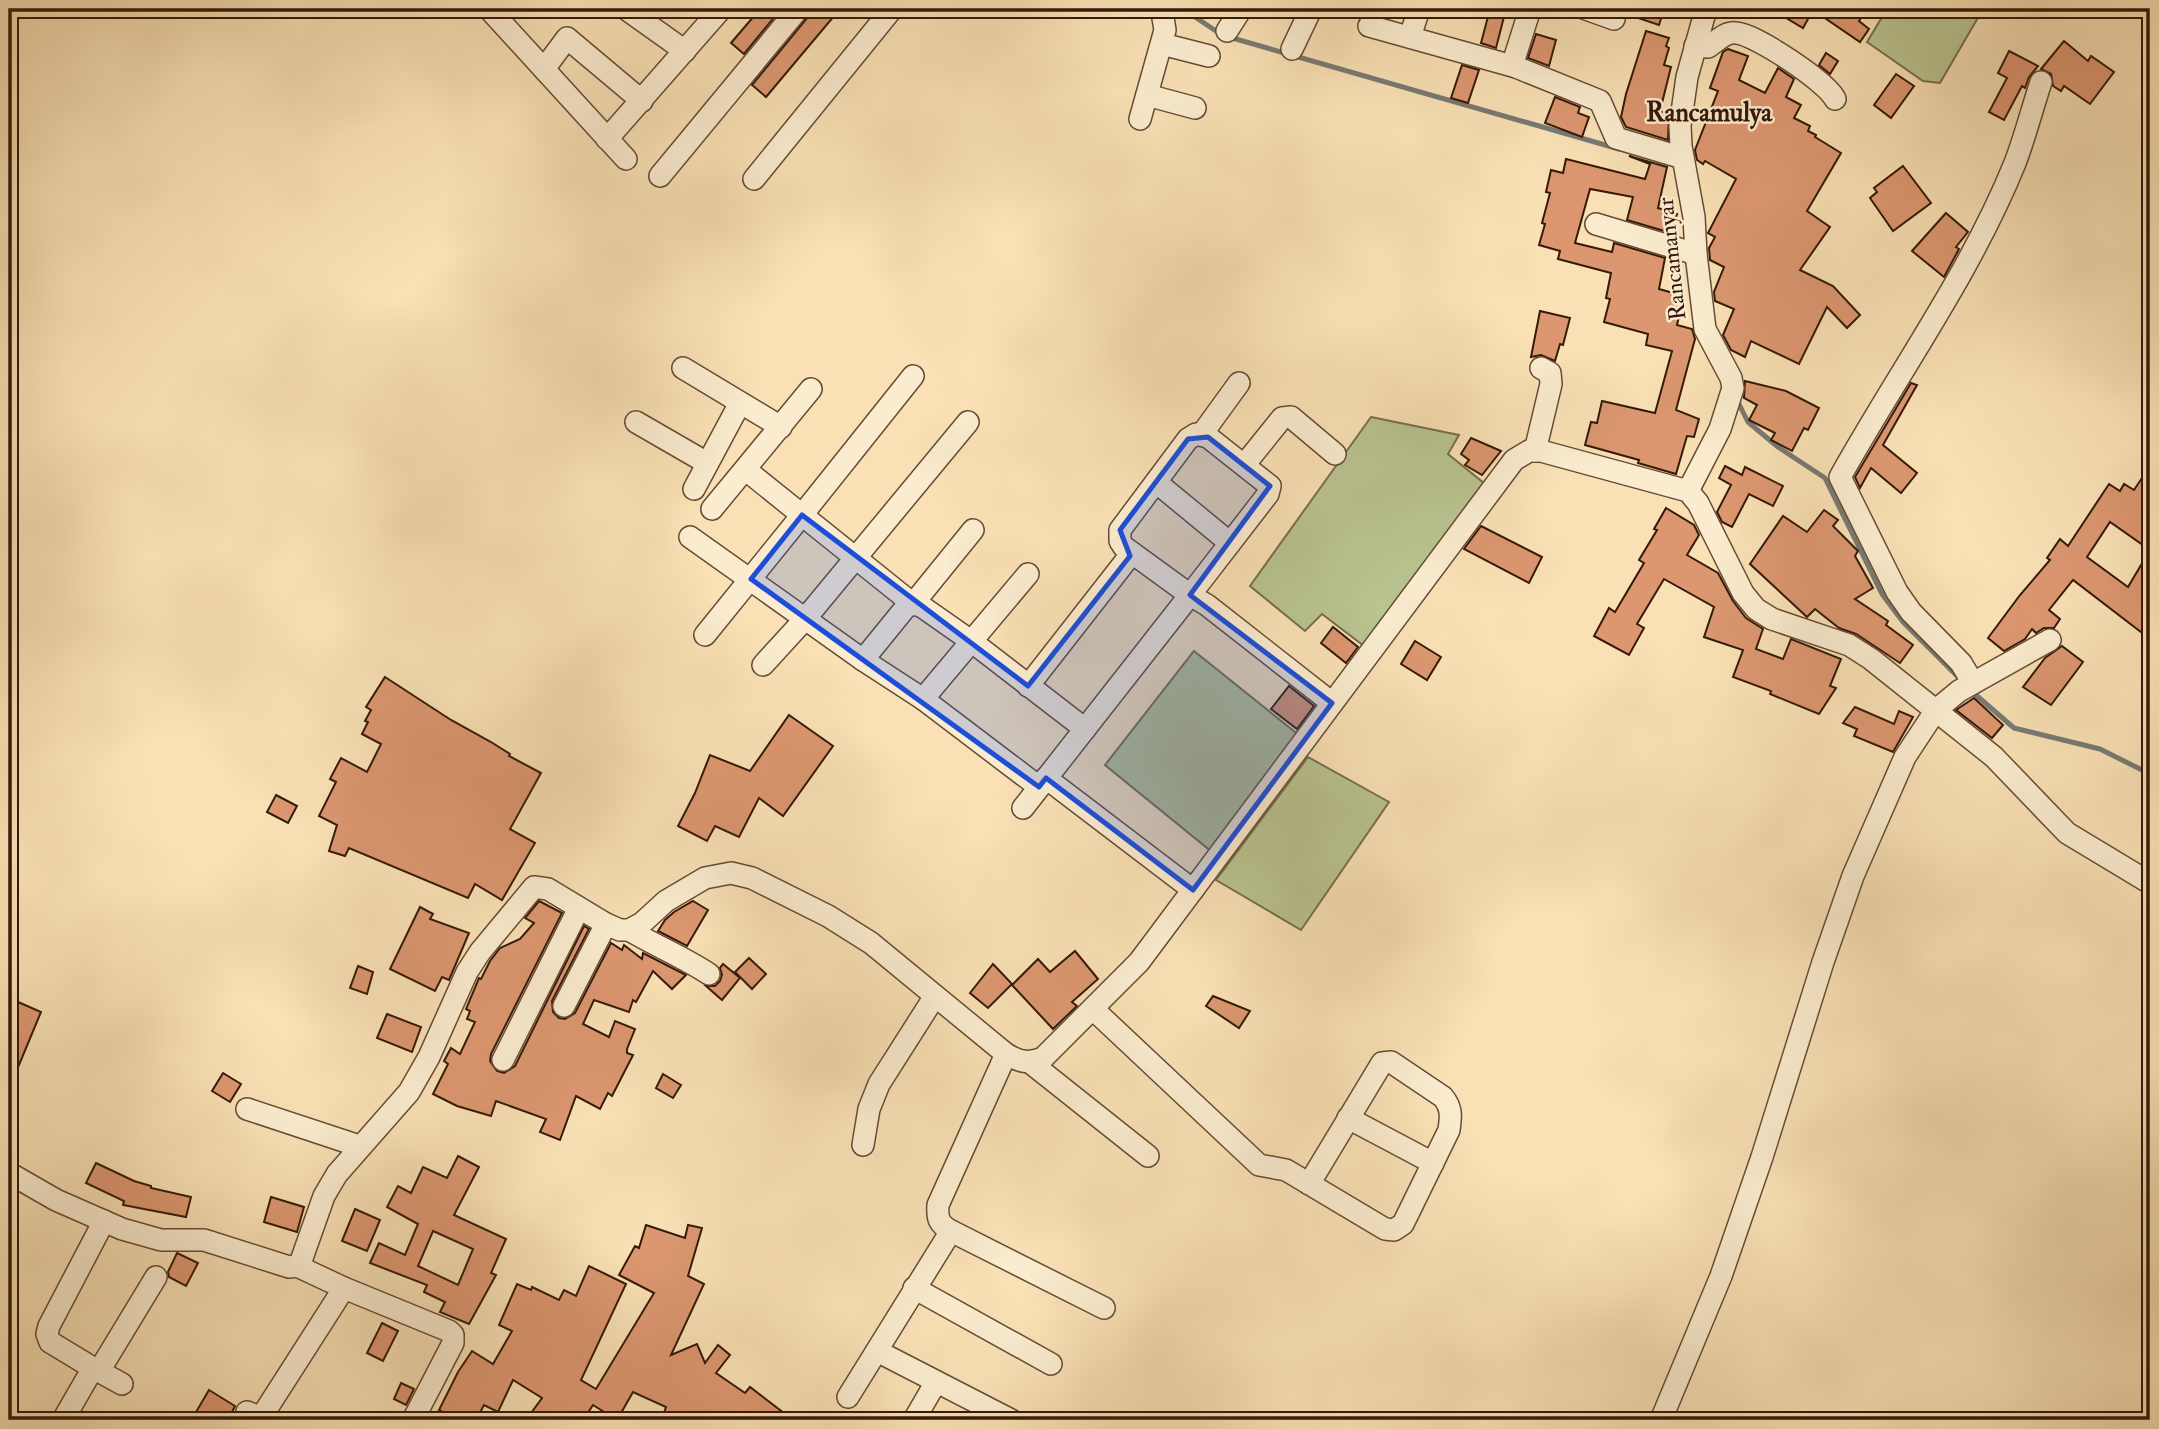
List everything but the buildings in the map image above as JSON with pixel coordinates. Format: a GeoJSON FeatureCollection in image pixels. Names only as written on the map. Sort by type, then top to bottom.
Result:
{"type":"FeatureCollection","features":[{"type":"Feature","properties":{"kind":"street"},"geometry":{"type":"LineString","coordinates":[[489,9],[626,159]]}},
{"type":"Feature","properties":{"kind":"street"},"geometry":{"type":"LineString","coordinates":[[607,139],[721,9]]}},
{"type":"Feature","properties":{"kind":"street"},"geometry":{"type":"LineString","coordinates":[[660,176],[799,9]]}},
{"type":"Feature","properties":{"kind":"street"},"geometry":{"type":"LineString","coordinates":[[754,179],[892,9]]}},
{"type":"Feature","properties":{"kind":"street"},"geometry":{"type":"LineString","coordinates":[[1140,119],[1166,30],[1163,18],[1167,9]]}},
{"type":"Feature","properties":{"kind":"street"},"geometry":{"type":"LineString","coordinates":[[1227,32],[1241,9]]}},
{"type":"Feature","properties":{"kind":"street"},"geometry":{"type":"LineString","coordinates":[[1292,49],[1311,9]]}},
{"type":"Feature","properties":{"kind":"street"},"geometry":{"type":"LineString","coordinates":[[1410,37],[1419,9]]}},
{"type":"Feature","properties":{"kind":"street"},"geometry":{"type":"LineString","coordinates":[[1516,67],[1513,63],[1530,9]]}},
{"type":"Feature","properties":{"kind":"street"},"geometry":{"type":"LineString","coordinates":[[1586,9],[1614,19]]}},
{"type":"Feature","properties":{"kind":"street","name":"Rancamanyar"},"geometry":{"type":"LineString","coordinates":[[1688,491],[1720,429],[1733,388],[1705,329],[1694,217],[1680,126],[1695,46],[1706,9]]}},
{"type":"Feature","properties":{"kind":"street"},"geometry":{"type":"LineString","coordinates":[[630,10],[685,51]]}},
{"type":"Feature","properties":{"kind":"street"},"geometry":{"type":"LineString","coordinates":[[1369,26],[1516,67],[1595,98],[1600,102],[1616,138],[1683,158]]}},
{"type":"Feature","properties":{"kind":"street"},"geometry":{"type":"LineString","coordinates":[[1695,46],[1707,47],[1728,33],[1741,34],[1802,68],[1828,88],[1835,99]]}},
{"type":"Feature","properties":{"kind":"street"},"geometry":{"type":"LineString","coordinates":[[544,69],[567,38],[642,101]]}},
{"type":"Feature","properties":{"kind":"street"},"geometry":{"type":"LineString","coordinates":[[1161,44],[1209,56]]}},
{"type":"Feature","properties":{"kind":"street"},"geometry":{"type":"LineString","coordinates":[[1955,695],[1961,663],[1911,612],[1897,592],[1840,477],[1989,220],[2015,163],[2040,82]]}},
{"type":"Feature","properties":{"kind":"street"},"geometry":{"type":"LineString","coordinates":[[1147,95],[1195,108]]}},
{"type":"Feature","properties":{"kind":"street"},"geometry":{"type":"LineString","coordinates":[[1596,224],[1696,254]]}},
{"type":"Feature","properties":{"kind":"street"},"geometry":{"type":"LineString","coordinates":[[683,368],[781,427]]}},
{"type":"Feature","properties":{"kind":"street"},"geometry":{"type":"LineString","coordinates":[[1535,451],[1551,384],[1550,373],[1541,368]]}},
{"type":"Feature","properties":{"kind":"street"},"geometry":{"type":"LineString","coordinates":[[705,635],[913,376]]}},
{"type":"Feature","properties":{"kind":"street"},"geometry":{"type":"LineString","coordinates":[[1202,434],[1239,383]]}},
{"type":"Feature","properties":{"kind":"street"},"geometry":{"type":"LineString","coordinates":[[712,509],[811,390]]}},
{"type":"Feature","properties":{"kind":"street"},"geometry":{"type":"LineString","coordinates":[[694,489],[740,403]]}},
{"type":"Feature","properties":{"kind":"street"},"geometry":{"type":"LineString","coordinates":[[1245,464],[1282,418],[1291,417],[1335,454]]}},
{"type":"Feature","properties":{"kind":"street"},"geometry":{"type":"LineString","coordinates":[[636,422],[707,463]]}},
{"type":"Feature","properties":{"kind":"street"},"geometry":{"type":"LineString","coordinates":[[763,665],[805,619],[968,422]]}},
{"type":"Feature","properties":{"kind":"street"},"geometry":{"type":"LineString","coordinates":[[1023,808],[1190,595],[1268,494],[1270,486],[1245,464],[1202,434],[1196,434],[1188,439],[1120,530],[1120,541],[1132,553],[1190,595],[1207,605],[1332,703]]}},
{"type":"Feature","properties":{"kind":"street"},"geometry":{"type":"LineString","coordinates":[[1031,1063],[1043,1058],[1139,962],[1514,460],[1530,451],[1688,491],[1698,503],[1743,593],[1756,609],[1772,619],[1849,645],[1892,674],[1955,695],[1994,757],[2067,833],[2150,883]]}},
{"type":"Feature","properties":{"kind":"street"},"geometry":{"type":"LineString","coordinates":[[746,470],[913,604],[921,606],[971,641],[1085,729]]}},
{"type":"Feature","properties":{"kind":"street"},"geometry":{"type":"LineString","coordinates":[[1156,482],[1230,543]]}},
{"type":"Feature","properties":{"kind":"street"},"geometry":{"type":"LineString","coordinates":[[863,660],[973,530]]}},
{"type":"Feature","properties":{"kind":"street"},"geometry":{"type":"LineString","coordinates":[[690,537],[863,660],[1043,782],[1193,890]]}},
{"type":"Feature","properties":{"kind":"street"},"geometry":{"type":"LineString","coordinates":[[1028,685],[1132,553]]}},
{"type":"Feature","properties":{"kind":"street"},"geometry":{"type":"LineString","coordinates":[[923,699],[1028,574]]}},
{"type":"Feature","properties":{"kind":"street"},"geometry":{"type":"LineString","coordinates":[[1661,1420],[1721,1276],[1762,1157],[1822,962],[1853,876],[1905,757],[1955,695],[2050,640]]}},
{"type":"Feature","properties":{"kind":"street"},"geometry":{"type":"LineString","coordinates":[[297,1266],[324,1196],[337,1174],[409,1092],[435,1046],[467,972],[530,890],[541,886],[606,924],[620,930],[629,930],[642,923],[666,901],[705,878],[719,873],[752,878],[828,916],[871,943],[1006,1054],[1019,1061],[1031,1063],[1148,1156]]}},
{"type":"Feature","properties":{"kind":"street"},"geometry":{"type":"LineString","coordinates":[[503,1060],[579,908]]}},
{"type":"Feature","properties":{"kind":"street"},"geometry":{"type":"LineString","coordinates":[[564,1006],[606,924]]}},
{"type":"Feature","properties":{"kind":"street"},"geometry":{"type":"LineString","coordinates":[[629,930],[682,956],[709,974]]}},
{"type":"Feature","properties":{"kind":"street"},"geometry":{"type":"LineString","coordinates":[[863,1145],[869,1109],[879,1084],[934,996]]}},
{"type":"Feature","properties":{"kind":"street"},"geometry":{"type":"LineString","coordinates":[[1093,1009],[1259,1165],[1278,1167],[1385,1229],[1394,1230],[1403,1224],[1449,1130],[1449,1104],[1443,1097],[1391,1062],[1382,1063],[1309,1184]]}},
{"type":"Feature","properties":{"kind":"street"},"geometry":{"type":"LineString","coordinates":[[1006,1054],[939,1205],[937,1217],[941,1226],[1104,1308]]}},
{"type":"Feature","properties":{"kind":"street"},"geometry":{"type":"LineString","coordinates":[[247,1109],[359,1146]]}},
{"type":"Feature","properties":{"kind":"street"},"geometry":{"type":"LineString","coordinates":[[1348,1118],[1433,1163]]}},
{"type":"Feature","properties":{"kind":"street"},"geometry":{"type":"LineString","coordinates":[[9,1173],[56,1200],[122,1229],[161,1240],[204,1240],[289,1267],[297,1266],[444,1329],[453,1335],[453,1343],[413,1420]]}},
{"type":"Feature","properties":{"kind":"street"},"geometry":{"type":"LineString","coordinates":[[104,1221],[49,1326],[47,1335],[50,1342],[122,1384]]}},
{"type":"Feature","properties":{"kind":"street"},"geometry":{"type":"LineString","coordinates":[[848,1398],[951,1231]]}},
{"type":"Feature","properties":{"kind":"street"},"geometry":{"type":"LineString","coordinates":[[63,1420],[156,1278]]}},
{"type":"Feature","properties":{"kind":"street"},"geometry":{"type":"LineString","coordinates":[[914,1287],[1051,1364]]}},
{"type":"Feature","properties":{"kind":"street"},"geometry":{"type":"LineString","coordinates":[[247,1412],[257,1416],[264,1413],[344,1288]]}},
{"type":"Feature","properties":{"kind":"street"},"geometry":{"type":"LineString","coordinates":[[877,1351],[998,1418]]}},
{"type":"Feature","properties":{"kind":"street"},"geometry":{"type":"LineString","coordinates":[[914,1420],[936,1382]]}},
{"type":"Feature","properties":{"kind":"highlighted area"},"geometry":{"type":"Polygon","coordinates":[[[1208,437],[1270,486],[1190,595],[1332,703],[1193,890],[1046,778],[1039,787],[751,579],[802,515],[1028,686],[1130,556],[1120,530],[1188,439],[1208,437]]]}},
{"type":"Feature","properties":{"kind":"green space"},"geometry":{"type":"Polygon","coordinates":[[[1887,9],[1983,9],[1940,83],[1923,81],[1867,42],[1887,9]]]}},
{"type":"Feature","properties":{"kind":"green space"},"geometry":{"type":"Polygon","coordinates":[[[1371,417],[1459,435],[1448,454],[1485,484],[1364,646],[1322,614],[1305,631],[1250,586],[1371,417]]]}},
{"type":"Feature","properties":{"kind":"green space"},"geometry":{"type":"Polygon","coordinates":[[[1194,651],[1300,736],[1212,852],[1105,765],[1194,651]]]}},
{"type":"Feature","properties":{"kind":"green space"},"geometry":{"type":"Polygon","coordinates":[[[1308,757],[1389,802],[1301,930],[1216,880],[1308,757]]]}},
{"type":"Feature","properties":{"kind":"waterway"},"geometry":{"type":"LineString","coordinates":[[1183,9],[1222,35],[1619,149]]}},
{"type":"Feature","properties":{"kind":"waterway"},"geometry":{"type":"LineString","coordinates":[[1736,398],[1748,422],[1778,447],[1825,478],[1882,594],[1903,622],[1958,677]]}},
{"type":"Feature","properties":{"kind":"waterway"},"geometry":{"type":"LineString","coordinates":[[1969,689],[2014,728],[2100,749],[2150,774]]}},
{"type":"Feature","properties":{"kind":"district","name":"Rancamulya"},"geometry":{"type":"Point","coordinates":[1709,112]}}]}
